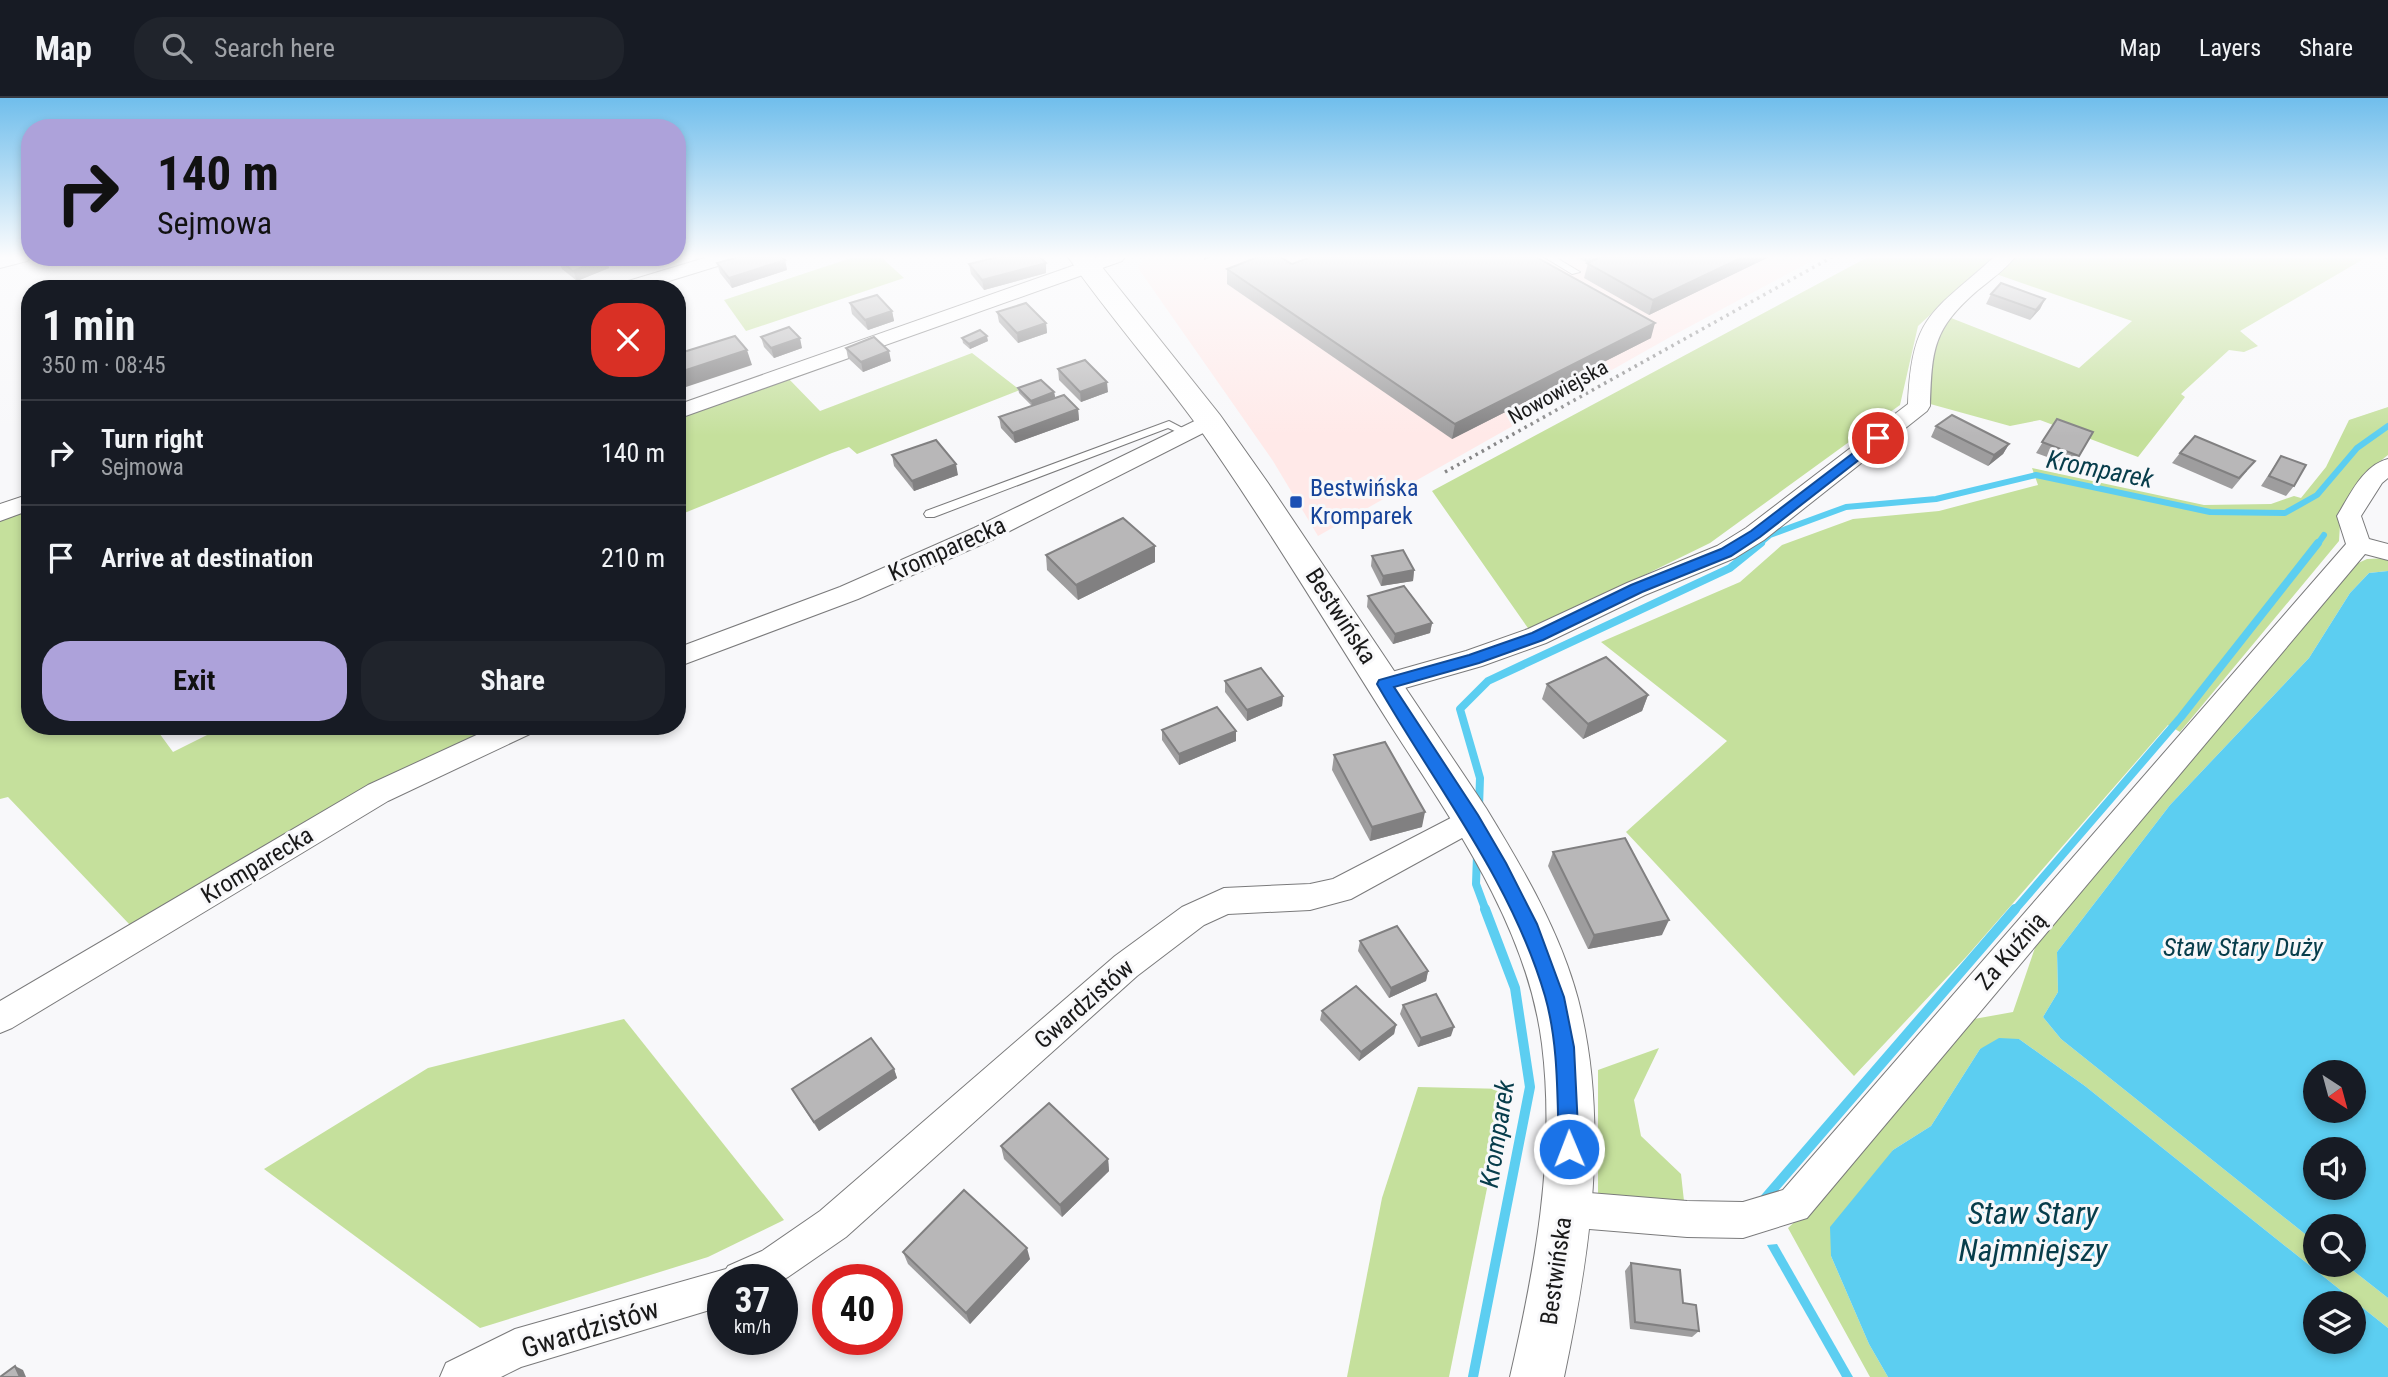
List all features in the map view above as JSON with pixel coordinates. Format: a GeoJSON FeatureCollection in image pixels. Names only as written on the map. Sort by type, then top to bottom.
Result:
{"type":"FeatureCollection","features":[{"type":"Feature","properties":{"kind":"street"},"geometry":{"type":"LineString","coordinates":[[686,409],[939,317]]}},
{"type":"Feature","properties":{"kind":"street","name":"Bestwińska"},"geometry":{"type":"LineString","coordinates":[[1130,317],[1198,427],[1384,684],[1472,819],[1528,924],[1555,997],[1564,1047],[1568,1094],[1569,1149],[1565,1209],[1552,1314],[1537,1377]]}},
{"type":"Feature","properties":{"kind":"street"},"geometry":{"type":"LineString","coordinates":[[1384,684],[1473,659],[1538,636],[1636,589],[1726,552],[1755,534],[1919,406],[1922,360],[1929,334],[1938,317]]}},
{"type":"Feature","properties":{"kind":"street","name":"Kromparecka"},"geometry":{"type":"LineString","coordinates":[[686,655],[849,593],[971,539],[1198,427]]}},
{"type":"Feature","properties":{"kind":"street"},"geometry":{"type":"LineString","coordinates":[[2373,548],[2349,516],[2373,478],[2388,466]]}},
{"type":"Feature","properties":{"kind":"street"},"geometry":{"type":"LineString","coordinates":[[0,513],[21,505]]}},
{"type":"Feature","properties":{"kind":"street","name":"Za Kuźnią"},"geometry":{"type":"LineString","coordinates":[[1565,1209],[1687,1219],[1743,1220],[1794,1205],[2373,548]]}},
{"type":"Feature","properties":{"kind":"street","name":"Kromparecka"},"geometry":{"type":"LineString","coordinates":[[0,1018],[378,793],[503,735]]}},
{"type":"Feature","properties":{"kind":"street","name":"Gwardzistów"},"geometry":{"type":"LineString","coordinates":[[775,1264],[832,1224],[1126,966],[1193,916],[1223,901],[1310,897],[1340,890],[1472,819]]}},
{"type":"Feature","properties":{"kind":"street","name":"Gwardzistów"},"geometry":{"type":"LineString","coordinates":[[460,1377],[515,1349],[707,1292]]}},
{"type":"Feature","properties":{"kind":"lane"},"geometry":{"type":"LineString","coordinates":[[930,514],[1169,424],[1198,427]]}},
{"type":"Feature","properties":{"kind":"path","name":"Nowowiejska"},"geometry":{"type":"LineString","coordinates":[[1445,472],[1725,317]]}},
{"type":"Feature","properties":{"kind":"shaded area"},"geometry":{"type":"Polygon","coordinates":[[[1172,317],[1708,317],[1318,536],[1273,461],[1172,317]]]}},
{"type":"Feature","properties":{"kind":"green space"},"geometry":{"type":"Polygon","coordinates":[[[736,317],[789,317],[746,331],[736,317]]]}},
{"type":"Feature","properties":{"kind":"green space"},"geometry":{"type":"Polygon","coordinates":[[[1757,317],[1928,317],[1918,326],[1900,405],[1710,543],[1530,631],[1432,491],[1757,317]]]}},
{"type":"Feature","properties":{"kind":"green space"},"geometry":{"type":"Polygon","coordinates":[[[1946,317],[2079,368],[2132,321],[2120,317],[2265,317],[2240,331],[2258,346],[2244,352],[2229,350],[2181,394],[2185,397],[2138,457],[2040,420],[2010,426],[1923,402],[1926,366],[1946,317]]]}},
{"type":"Feature","properties":{"kind":"green space"},"geometry":{"type":"Polygon","coordinates":[[[972,353],[1020,390],[857,454],[849,447],[832,453],[686,512],[686,414],[787,377],[820,411],[972,353]]]}},
{"type":"Feature","properties":{"kind":"green space"},"geometry":{"type":"Polygon","coordinates":[[[2388,407],[2388,455],[2364,474],[2341,508],[2339,541],[2180,732],[2168,725],[1967,956],[1854,1076],[1626,832],[1727,741],[1601,642],[1740,582],[1782,545],[1853,519],[1939,511],[2038,485],[2032,468],[2204,505],[2271,504],[2294,496],[2301,498],[2326,467],[2349,420],[2388,407]]]}},
{"type":"Feature","properties":{"kind":"green space"},"geometry":{"type":"Polygon","coordinates":[[[21,510],[21,735],[161,735],[173,752],[207,735],[483,735],[130,925],[8,797],[0,799],[0,518],[21,510]]]}},
{"type":"Feature","properties":{"kind":"green space"},"geometry":{"type":"Polygon","coordinates":[[[2388,558],[2388,571],[2369,573],[2350,593],[2309,658],[2170,805],[2057,952],[2058,992],[2043,1017],[2061,1039],[2303,1232],[2303,1260],[2085,1086],[2019,1039],[1980,1049],[1931,1126],[1893,1150],[1831,1256],[1869,1344],[1888,1377],[1870,1377],[1788,1228],[1818,1200],[1974,1019],[2013,1012],[2037,942],[2354,565],[2367,559],[2388,558]]]}},
{"type":"Feature","properties":{"kind":"green space"},"geometry":{"type":"Polygon","coordinates":[[[624,1019],[784,1220],[708,1257],[480,1328],[264,1169],[428,1068],[624,1019]]]}},
{"type":"Feature","properties":{"kind":"green space"},"geometry":{"type":"Polygon","coordinates":[[[1659,1048],[1634,1100],[1641,1136],[1681,1174],[1685,1210],[1616,1202],[1598,1193],[1598,1070],[1659,1048]]]}},
{"type":"Feature","properties":{"kind":"green space"},"geometry":{"type":"Polygon","coordinates":[[[1418,1087],[1507,1089],[1449,1377],[1347,1377],[1382,1198],[1418,1087]]]}},
{"type":"Feature","properties":{"kind":"green space"},"geometry":{"type":"Polygon","coordinates":[[[2324,1277],[2361,1277],[2388,1298],[2388,1328],[2366,1310],[2366,1291],[2342,1291],[2324,1277]]]}},
{"type":"Feature","properties":{"kind":"water","name":"Staw Stary Duży"},"geometry":{"type":"Polygon","coordinates":[[[2388,571],[2388,1298],[2361,1277],[2366,1277],[2366,1214],[2303,1214],[2303,1232],[2061,1039],[2043,1017],[2058,992],[2057,952],[2170,805],[2309,658],[2350,593],[2369,573],[2388,571]]]}},
{"type":"Feature","properties":{"kind":"water","name":"Staw Stary Najmniejszy"},"geometry":{"type":"Polygon","coordinates":[[[1999,1038],[2019,1039],[2085,1086],[2303,1260],[2303,1277],[2324,1277],[2342,1291],[2303,1291],[2303,1354],[2366,1354],[2366,1310],[2388,1328],[2388,1377],[1888,1377],[1869,1344],[1831,1256],[1830,1227],[1893,1150],[1931,1126],[1980,1049],[1999,1038]]]}},
{"type":"Feature","properties":{"kind":"water"},"geometry":{"type":"Polygon","coordinates":[[[1777,1244],[1853,1377],[1842,1377],[1767,1245],[1777,1244]]]}},
{"type":"Feature","properties":{"kind":"building"},"geometry":{"type":"Polygon","coordinates":[[[1001,317],[1040,317],[1046,323],[1017,333],[1001,317]]]}},
{"type":"Feature","properties":{"kind":"building"},"geometry":{"type":"Polygon","coordinates":[[[1297,317],[1644,317],[1655,323],[1455,424],[1297,317]]]}},
{"type":"Feature","properties":{"kind":"building"},"geometry":{"type":"Polygon","coordinates":[[[789,327],[800,338],[771,348],[761,337],[789,327]]]}},
{"type":"Feature","properties":{"kind":"building"},"geometry":{"type":"Polygon","coordinates":[[[980,330],[987,336],[969,344],[962,338],[980,330]]]}},
{"type":"Feature","properties":{"kind":"building"},"geometry":{"type":"Polygon","coordinates":[[[735,336],[747,350],[686,370],[686,351],[735,336]]]}},
{"type":"Feature","properties":{"kind":"building"},"geometry":{"type":"Polygon","coordinates":[[[874,337],[889,351],[861,362],[846,348],[874,337]]]}},
{"type":"Feature","properties":{"kind":"building"},"geometry":{"type":"Polygon","coordinates":[[[1085,360],[1107,382],[1080,392],[1058,369],[1085,360]]]}},
{"type":"Feature","properties":{"kind":"building"},"geometry":{"type":"Polygon","coordinates":[[[1041,380],[1054,392],[1031,401],[1018,388],[1041,380]]]}},
{"type":"Feature","properties":{"kind":"building"},"geometry":{"type":"Polygon","coordinates":[[[1064,395],[1078,409],[1013,433],[999,417],[1064,395]]]}},
{"type":"Feature","properties":{"kind":"building"},"geometry":{"type":"Polygon","coordinates":[[[1952,415],[2009,444],[1994,455],[1936,426],[1952,415]]]}},
{"type":"Feature","properties":{"kind":"building"},"geometry":{"type":"Polygon","coordinates":[[[2057,419],[2093,432],[2079,456],[2042,442],[2057,419]]]}},
{"type":"Feature","properties":{"kind":"building"},"geometry":{"type":"Polygon","coordinates":[[[2195,436],[2255,461],[2239,478],[2180,453],[2195,436]]]}},
{"type":"Feature","properties":{"kind":"building"},"geometry":{"type":"Polygon","coordinates":[[[936,440],[956,464],[912,481],[892,455],[936,440]]]}},
{"type":"Feature","properties":{"kind":"building"},"geometry":{"type":"Polygon","coordinates":[[[2281,456],[2306,465],[2294,486],[2269,476],[2281,456]]]}},
{"type":"Feature","properties":{"kind":"building"},"geometry":{"type":"Polygon","coordinates":[[[1123,518],[1155,546],[1076,585],[1046,555],[1123,518]]]}},
{"type":"Feature","properties":{"kind":"building"},"geometry":{"type":"Polygon","coordinates":[[[1403,550],[1414,570],[1383,576],[1372,556],[1403,550]]]}},
{"type":"Feature","properties":{"kind":"building"},"geometry":{"type":"Polygon","coordinates":[[[1404,586],[1432,623],[1395,634],[1368,596],[1404,586]]]}},
{"type":"Feature","properties":{"kind":"building"},"geometry":{"type":"Polygon","coordinates":[[[1606,657],[1648,695],[1588,724],[1547,684],[1606,657]]]}},
{"type":"Feature","properties":{"kind":"building"},"geometry":{"type":"Polygon","coordinates":[[[1261,668],[1283,696],[1247,710],[1225,681],[1261,668]]]}},
{"type":"Feature","properties":{"kind":"building"},"geometry":{"type":"Polygon","coordinates":[[[1217,707],[1236,731],[1179,754],[1162,730],[1217,707]]]}},
{"type":"Feature","properties":{"kind":"building"},"geometry":{"type":"Polygon","coordinates":[[[1385,742],[1425,812],[1372,827],[1334,755],[1385,742]]]}},
{"type":"Feature","properties":{"kind":"building"},"geometry":{"type":"Polygon","coordinates":[[[1625,838],[1669,920],[1594,935],[1553,852],[1625,838]]]}},
{"type":"Feature","properties":{"kind":"building"},"geometry":{"type":"Polygon","coordinates":[[[1397,926],[1428,971],[1391,988],[1360,941],[1397,926]]]}},
{"type":"Feature","properties":{"kind":"building"},"geometry":{"type":"Polygon","coordinates":[[[1356,986],[1396,1025],[1361,1052],[1322,1011],[1356,986]]]}},
{"type":"Feature","properties":{"kind":"building"},"geometry":{"type":"Polygon","coordinates":[[[1436,994],[1454,1027],[1421,1038],[1403,1005],[1436,994]]]}},
{"type":"Feature","properties":{"kind":"building"},"geometry":{"type":"Polygon","coordinates":[[[871,1038],[894,1069],[814,1122],[792,1089],[871,1038]]]}},
{"type":"Feature","properties":{"kind":"building"},"geometry":{"type":"Polygon","coordinates":[[[1049,1103],[1108,1159],[1060,1205],[1001,1146],[1049,1103]]]}},
{"type":"Feature","properties":{"kind":"building"},"geometry":{"type":"Polygon","coordinates":[[[964,1190],[1027,1248],[966,1313],[903,1252],[964,1190]]]}},
{"type":"Feature","properties":{"kind":"building"},"geometry":{"type":"Polygon","coordinates":[[[1631,1263],[1680,1270],[1683,1303],[1696,1305],[1699,1331],[1635,1322],[1631,1263]]]}},
{"type":"Feature","properties":{"kind":"building"},"geometry":{"type":"Polygon","coordinates":[[[15,1366],[20,1377],[0,1377],[15,1366]]]}},
{"type":"Feature","properties":{"kind":"waterway","name":"Kromparek"},"geometry":{"type":"LineString","coordinates":[[1758,545],[1770,535],[1846,507],[1936,499],[2036,475],[2210,512],[2285,513],[2317,495],[2357,448],[2388,426]]}},
{"type":"Feature","properties":{"kind":"waterway"},"geometry":{"type":"LineString","coordinates":[[2317,545],[2324,535]]}},
{"type":"Feature","properties":{"kind":"waterway","name":"Kromparek"},"geometry":{"type":"LineString","coordinates":[[1479,807],[1480,778],[1460,709],[1488,681],[1730,568],[1761,543]]}},
{"type":"Feature","properties":{"kind":"waterway"},"geometry":{"type":"LineString","coordinates":[[2014,911],[2181,717],[2318,543]]}},
{"type":"Feature","properties":{"kind":"waterway","name":"Kromparek"},"geometry":{"type":"LineString","coordinates":[[1477,855],[1476,884],[1486,911]]}},
{"type":"Feature","properties":{"kind":"waterway","name":"Kromparek"},"geometry":{"type":"LineString","coordinates":[[1473,1377],[1530,1087],[1515,988],[1485,909]]}},
{"type":"Feature","properties":{"kind":"waterway"},"geometry":{"type":"LineString","coordinates":[[1762,1202],[2015,909]]}},
{"type":"Feature","properties":{"kind":"place","name":"Bestwińska Kromparek"},"geometry":{"type":"Point","coordinates":[1296,502]}},
{"type":"Feature","properties":{"kind":"route"},"geometry":{"type":"LineString","coordinates":[[1569,1149],[1564,1047],[1555,997],[1528,924],[1472,819],[1384,684],[1473,659],[1538,636],[1636,589],[1726,552],[1755,534],[1878,438]]}}]}
